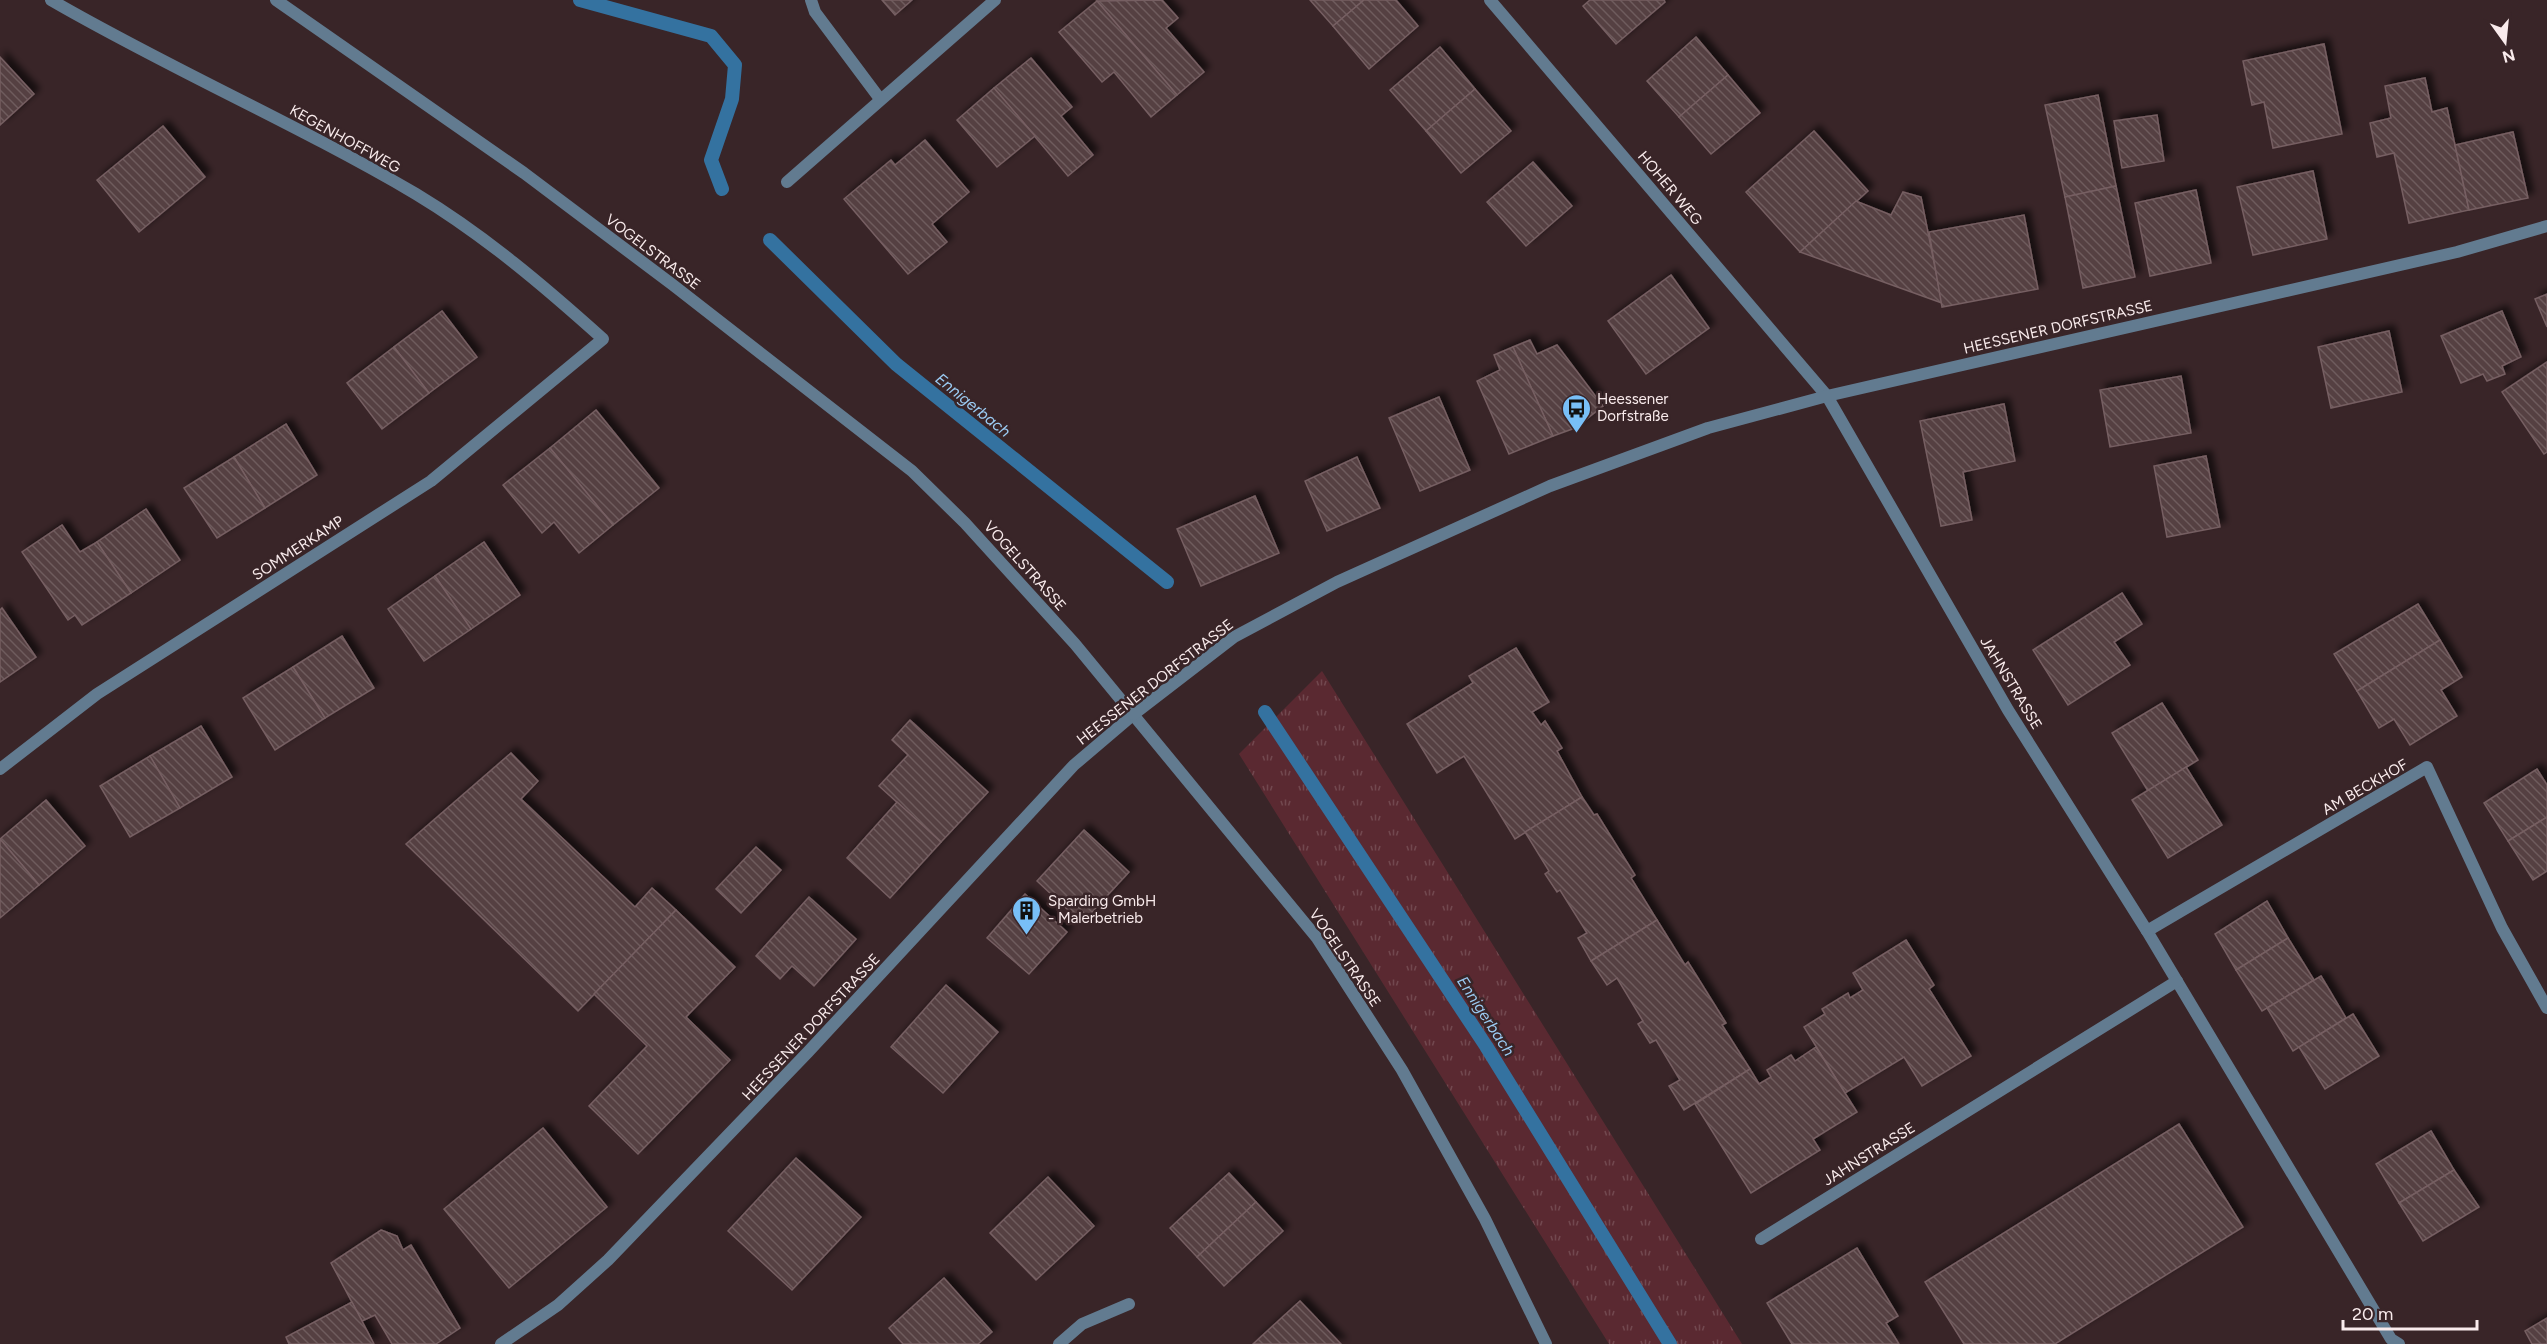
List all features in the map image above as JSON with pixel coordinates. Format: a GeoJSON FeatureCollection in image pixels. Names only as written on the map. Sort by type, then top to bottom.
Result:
{"type":"FeatureCollection","features":[{"type":"Feature","properties":{"kind":"street","name":"KEGENHOFFWEG"},"geometry":{"type":"LineString","coordinates":[[51,0],[103,30],[291,125],[417,195],[523,269],[603,339]]}},
{"type":"Feature","properties":{"kind":"street","name":"VOGELSTRASSE"},"geometry":{"type":"LineString","coordinates":[[276,0],[524,173],[673,285],[912,471],[1015,576],[1134,714],[1317,938],[1402,1070],[1485,1219],[1546,1344]]}},
{"type":"Feature","properties":{"kind":"street"},"geometry":{"type":"LineString","coordinates":[[811,0],[815,12],[880,99]]}},
{"type":"Feature","properties":{"kind":"street"},"geometry":{"type":"LineString","coordinates":[[786,182],[995,0]]}},
{"type":"Feature","properties":{"kind":"street","name":"HOHER WEG"},"geometry":{"type":"LineString","coordinates":[[1490,0],[1827,396]]}},
{"type":"Feature","properties":{"kind":"street","name":"HEESSENER DORFSTRASSE"},"geometry":{"type":"LineString","coordinates":[[501,1344],[558,1305],[608,1260],[808,1052],[1074,765],[1134,714],[1234,637],[1337,582],[1454,528],[1560,482],[1708,428],[1827,396],[2457,252],[2547,226]]}},
{"type":"Feature","properties":{"kind":"street","name":"SOMMERKAMP"},"geometry":{"type":"LineString","coordinates":[[0,769],[97,694],[431,481],[603,339]]}},
{"type":"Feature","properties":{"kind":"street","name":"JAHNSTRASSE"},"geometry":{"type":"LineString","coordinates":[[1827,396],[2008,710],[2147,931],[2391,1339],[2398,1344]]}},
{"type":"Feature","properties":{"kind":"street","name":"AM BECKHOF"},"geometry":{"type":"LineString","coordinates":[[2147,931],[2427,767],[2502,928],[2547,1008]]}},
{"type":"Feature","properties":{"kind":"street","name":"JAHNSTRASSE"},"geometry":{"type":"LineString","coordinates":[[1761,1239],[2177,981]]}},
{"type":"Feature","properties":{"kind":"street"},"geometry":{"type":"LineString","coordinates":[[1059,1344],[1082,1324],[1129,1304]]}},
{"type":"Feature","properties":{"kind":"green space"},"geometry":{"type":"Polygon","coordinates":[[[1322,671],[1742,1344],[1609,1344],[1239,754],[1322,671]]]}},
{"type":"Feature","properties":{"kind":"building"},"geometry":{"type":"Polygon","coordinates":[[[882,0],[912,0],[895,15],[882,0]]]}},
{"type":"Feature","properties":{"kind":"building"},"geometry":{"type":"Polygon","coordinates":[[[1162,0],[1178,18],[1166,28],[1204,72],[1177,95],[1097,1],[1162,0]]]}},
{"type":"Feature","properties":{"kind":"building"},"geometry":{"type":"Polygon","coordinates":[[[1310,0],[1364,0],[1333,26],[1310,0]]]}},
{"type":"Feature","properties":{"kind":"building"},"geometry":{"type":"Polygon","coordinates":[[[1364,0],[1396,0],[1418,26],[1369,69],[1333,26],[1364,0]]]}},
{"type":"Feature","properties":{"kind":"building"},"geometry":{"type":"Polygon","coordinates":[[[1590,0],[1664,0],[1665,2],[1616,44],[1583,6],[1590,0]]]}},
{"type":"Feature","properties":{"kind":"building"},"geometry":{"type":"Polygon","coordinates":[[[1097,1],[1177,95],[1151,117],[1114,72],[1102,82],[1059,32],[1097,1]]]}},
{"type":"Feature","properties":{"kind":"building"},"geometry":{"type":"Polygon","coordinates":[[[1696,37],[1728,75],[1679,117],[1647,81],[1696,37]]]}},
{"type":"Feature","properties":{"kind":"building"},"geometry":{"type":"Polygon","coordinates":[[[2324,44],[2342,134],[2273,148],[2264,102],[2252,105],[2243,61],[2324,44]]]}},
{"type":"Feature","properties":{"kind":"building"},"geometry":{"type":"Polygon","coordinates":[[[1440,47],[1475,89],[1426,131],[1390,90],[1440,47]]]}},
{"type":"Feature","properties":{"kind":"building"},"geometry":{"type":"Polygon","coordinates":[[[0,57],[34,94],[0,125],[0,57]]]}},
{"type":"Feature","properties":{"kind":"building"},"geometry":{"type":"Polygon","coordinates":[[[1031,58],[1072,107],[1061,116],[1093,155],[1068,176],[994,88],[1031,58]]]}},
{"type":"Feature","properties":{"kind":"building"},"geometry":{"type":"Polygon","coordinates":[[[1728,75],[1760,113],[1711,154],[1679,117],[1728,75]]]}},
{"type":"Feature","properties":{"kind":"building"},"geometry":{"type":"Polygon","coordinates":[[[2425,78],[2432,112],[2447,108],[2469,210],[2409,223],[2394,153],[2377,157],[2370,123],[2391,118],[2385,86],[2425,78]]]}},
{"type":"Feature","properties":{"kind":"building"},"geometry":{"type":"Polygon","coordinates":[[[994,88],[1035,136],[997,167],[957,120],[994,88]]]}},
{"type":"Feature","properties":{"kind":"building"},"geometry":{"type":"Polygon","coordinates":[[[1475,89],[1511,131],[1461,173],[1426,131],[1475,89]]]}},
{"type":"Feature","properties":{"kind":"building"},"geometry":{"type":"Polygon","coordinates":[[[2098,95],[2116,186],[2065,197],[2045,105],[2098,95]]]}},
{"type":"Feature","properties":{"kind":"building"},"geometry":{"type":"Polygon","coordinates":[[[2157,115],[2164,161],[2122,168],[2114,121],[2157,115]]]}},
{"type":"Feature","properties":{"kind":"building"},"geometry":{"type":"Polygon","coordinates":[[[163,126],[205,177],[139,232],[97,180],[163,126]]]}},
{"type":"Feature","properties":{"kind":"building"},"geometry":{"type":"Polygon","coordinates":[[[1814,131],[1868,191],[1800,252],[1746,192],[1814,131]]]}},
{"type":"Feature","properties":{"kind":"building"},"geometry":{"type":"Polygon","coordinates":[[[2513,132],[2528,198],[2469,210],[2455,145],[2513,132]]]}},
{"type":"Feature","properties":{"kind":"building"},"geometry":{"type":"Polygon","coordinates":[[[925,140],[969,192],[932,224],[947,242],[908,274],[844,199],[891,160],[895,165],[925,140]]]}},
{"type":"Feature","properties":{"kind":"building"},"geometry":{"type":"Polygon","coordinates":[[[1533,162],[1572,206],[1526,246],[1487,202],[1533,162]]]}},
{"type":"Feature","properties":{"kind":"building"},"geometry":{"type":"Polygon","coordinates":[[[2313,171],[2327,239],[2253,255],[2237,187],[2313,171]]]}},
{"type":"Feature","properties":{"kind":"building"},"geometry":{"type":"Polygon","coordinates":[[[2116,186],[2135,277],[2083,288],[2065,197],[2116,186]]]}},
{"type":"Feature","properties":{"kind":"building"},"geometry":{"type":"Polygon","coordinates":[[[2196,190],[2211,263],[2150,276],[2135,203],[2196,190]]]}},
{"type":"Feature","properties":{"kind":"building"},"geometry":{"type":"Polygon","coordinates":[[[1903,192],[1921,197],[1942,303],[1800,252],[1856,201],[1891,215],[1903,192]]]}},
{"type":"Feature","properties":{"kind":"building"},"geometry":{"type":"Polygon","coordinates":[[[2024,215],[2038,289],[1942,307],[1929,232],[2024,215]]]}},
{"type":"Feature","properties":{"kind":"building"},"geometry":{"type":"Polygon","coordinates":[[[1671,275],[1709,328],[1646,374],[1608,321],[1671,275]]]}},
{"type":"Feature","properties":{"kind":"building"},"geometry":{"type":"Polygon","coordinates":[[[2547,294],[2547,327],[2535,299],[2547,294]]]}},
{"type":"Feature","properties":{"kind":"building"},"geometry":{"type":"Polygon","coordinates":[[[442,311],[477,357],[429,393],[394,347],[442,311]]]}},
{"type":"Feature","properties":{"kind":"building"},"geometry":{"type":"Polygon","coordinates":[[[2502,311],[2521,357],[2502,366],[2505,374],[2487,381],[2483,374],[2461,383],[2441,336],[2502,311]]]}},
{"type":"Feature","properties":{"kind":"building"},"geometry":{"type":"Polygon","coordinates":[[[2389,331],[2402,392],[2331,408],[2318,347],[2389,331]]]}},
{"type":"Feature","properties":{"kind":"building"},"geometry":{"type":"Polygon","coordinates":[[[1530,340],[1537,354],[1557,345],[1603,406],[1575,428],[1553,436],[1513,347],[1530,340]]]}},
{"type":"Feature","properties":{"kind":"building"},"geometry":{"type":"Polygon","coordinates":[[[394,347],[429,393],[382,429],[347,383],[394,347]]]}},
{"type":"Feature","properties":{"kind":"building"},"geometry":{"type":"Polygon","coordinates":[[[1513,347],[1553,436],[1509,454],[1477,381],[1500,370],[1494,355],[1513,347]]]}},
{"type":"Feature","properties":{"kind":"building"},"geometry":{"type":"Polygon","coordinates":[[[2547,362],[2547,452],[2544,454],[2502,392],[2547,362]]]}},
{"type":"Feature","properties":{"kind":"building"},"geometry":{"type":"Polygon","coordinates":[[[2181,376],[2191,433],[2110,447],[2100,390],[2181,376]]]}},
{"type":"Feature","properties":{"kind":"building"},"geometry":{"type":"Polygon","coordinates":[[[1439,397],[1470,470],[1420,491],[1389,418],[1439,397]]]}},
{"type":"Feature","properties":{"kind":"building"},"geometry":{"type":"Polygon","coordinates":[[[2004,404],[2015,461],[1963,472],[1972,520],[1941,526],[1920,421],[2004,404]]]}},
{"type":"Feature","properties":{"kind":"building"},"geometry":{"type":"Polygon","coordinates":[[[596,410],[659,488],[613,525],[550,448],[596,410]]]}},
{"type":"Feature","properties":{"kind":"building"},"geometry":{"type":"Polygon","coordinates":[[[286,424],[317,475],[265,508],[234,457],[286,424]]]}},
{"type":"Feature","properties":{"kind":"building"},"geometry":{"type":"Polygon","coordinates":[[[550,448],[613,525],[579,553],[554,522],[542,533],[503,485],[550,448]]]}},
{"type":"Feature","properties":{"kind":"building"},"geometry":{"type":"Polygon","coordinates":[[[2206,456],[2220,527],[2167,537],[2154,466],[2206,456]]]}},
{"type":"Feature","properties":{"kind":"building"},"geometry":{"type":"Polygon","coordinates":[[[234,457],[265,508],[217,538],[184,488],[234,457]]]}},
{"type":"Feature","properties":{"kind":"building"},"geometry":{"type":"Polygon","coordinates":[[[1357,457],[1380,508],[1327,531],[1305,481],[1357,457]]]}},
{"type":"Feature","properties":{"kind":"building"},"geometry":{"type":"Polygon","coordinates":[[[1255,496],[1279,553],[1201,586],[1177,529],[1255,496]]]}},
{"type":"Feature","properties":{"kind":"building"},"geometry":{"type":"Polygon","coordinates":[[[146,509],[180,560],[131,593],[97,542],[146,509]]]}},
{"type":"Feature","properties":{"kind":"building"},"geometry":{"type":"Polygon","coordinates":[[[62,525],[80,552],[97,542],[131,593],[82,625],[75,615],[68,620],[22,552],[62,525]]]}},
{"type":"Feature","properties":{"kind":"building"},"geometry":{"type":"Polygon","coordinates":[[[484,542],[520,595],[471,629],[435,576],[484,542]]]}},
{"type":"Feature","properties":{"kind":"building"},"geometry":{"type":"Polygon","coordinates":[[[435,576],[471,629],[424,661],[388,609],[435,576]]]}},
{"type":"Feature","properties":{"kind":"building"},"geometry":{"type":"Polygon","coordinates":[[[2122,593],[2142,624],[2114,642],[2130,665],[2068,705],[2033,650],[2122,593]]]}},
{"type":"Feature","properties":{"kind":"building"},"geometry":{"type":"Polygon","coordinates":[[[2418,604],[2440,640],[2357,691],[2334,654],[2418,604]]]}},
{"type":"Feature","properties":{"kind":"building"},"geometry":{"type":"Polygon","coordinates":[[[2,608],[36,657],[0,682],[0,610],[2,608]]]}},
{"type":"Feature","properties":{"kind":"building"},"geometry":{"type":"Polygon","coordinates":[[[342,636],[374,688],[325,718],[293,667],[342,636]]]}},
{"type":"Feature","properties":{"kind":"building"},"geometry":{"type":"Polygon","coordinates":[[[2440,640],[2462,677],[2441,690],[2457,716],[2410,745],[2394,719],[2379,728],[2357,691],[2440,640]]]}},
{"type":"Feature","properties":{"kind":"building"},"geometry":{"type":"Polygon","coordinates":[[[1516,648],[1549,702],[1532,712],[1541,725],[1545,721],[1562,748],[1557,751],[1582,797],[1515,839],[1464,756],[1437,773],[1407,724],[1473,683],[1469,676],[1516,648]]]}},
{"type":"Feature","properties":{"kind":"building"},"geometry":{"type":"Polygon","coordinates":[[[293,667],[325,718],[275,750],[243,698],[293,667]]]}},
{"type":"Feature","properties":{"kind":"building"},"geometry":{"type":"Polygon","coordinates":[[[2162,703],[2198,760],[2148,791],[2112,733],[2162,703]]]}},
{"type":"Feature","properties":{"kind":"building"},"geometry":{"type":"Polygon","coordinates":[[[910,720],[988,792],[941,842],[879,786],[908,755],[892,740],[910,720]]]}},
{"type":"Feature","properties":{"kind":"building"},"geometry":{"type":"Polygon","coordinates":[[[201,726],[232,777],[180,808],[150,756],[201,726]]]}},
{"type":"Feature","properties":{"kind":"building"},"geometry":{"type":"Polygon","coordinates":[[[511,753],[538,781],[521,799],[635,907],[652,888],[676,910],[578,1011],[406,844],[511,753]]]}},
{"type":"Feature","properties":{"kind":"building"},"geometry":{"type":"Polygon","coordinates":[[[150,756],[180,808],[130,837],[100,786],[150,756]]]}},
{"type":"Feature","properties":{"kind":"building"},"geometry":{"type":"Polygon","coordinates":[[[2186,767],[2222,825],[2168,858],[2132,800],[2186,767]]]}},
{"type":"Feature","properties":{"kind":"building"},"geometry":{"type":"Polygon","coordinates":[[[2537,769],[2547,785],[2547,817],[2508,841],[2484,803],[2537,769]]]}},
{"type":"Feature","properties":{"kind":"building"},"geometry":{"type":"Polygon","coordinates":[[[1582,797],[1594,815],[1597,814],[1635,875],[1631,878],[1657,920],[1591,961],[1578,938],[1587,933],[1560,890],[1557,892],[1545,874],[1549,871],[1525,832],[1582,797]]]}},
{"type":"Feature","properties":{"kind":"building"},"geometry":{"type":"Polygon","coordinates":[[[46,800],[85,846],[39,885],[0,839],[46,800]]]}},
{"type":"Feature","properties":{"kind":"building"},"geometry":{"type":"Polygon","coordinates":[[[897,802],[941,842],[890,898],[847,858],[897,802]]]}},
{"type":"Feature","properties":{"kind":"building"},"geometry":{"type":"Polygon","coordinates":[[[2547,817],[2547,871],[2533,880],[2508,841],[2547,817]]]}},
{"type":"Feature","properties":{"kind":"building"},"geometry":{"type":"Polygon","coordinates":[[[1084,830],[1129,872],[1082,923],[1037,881],[1084,830]]]}},
{"type":"Feature","properties":{"kind":"building"},"geometry":{"type":"Polygon","coordinates":[[[0,839],[39,885],[0,918],[0,839]]]}},
{"type":"Feature","properties":{"kind":"building"},"geometry":{"type":"Polygon","coordinates":[[[756,847],[781,870],[741,913],[716,889],[756,847]]]}},
{"type":"Feature","properties":{"kind":"building","name":"Sparding GmbH - Malerbetrieb"},"geometry":{"type":"Polygon","coordinates":[[[1025,894],[1067,932],[1029,974],[987,938],[1025,894]]]}},
{"type":"Feature","properties":{"kind":"building"},"geometry":{"type":"Polygon","coordinates":[[[809,897],[856,939],[814,986],[792,966],[780,979],[756,956],[809,897]]]}},
{"type":"Feature","properties":{"kind":"building"},"geometry":{"type":"Polygon","coordinates":[[[2267,901],[2288,938],[2236,970],[2215,934],[2267,901]]]}},
{"type":"Feature","properties":{"kind":"building"},"geometry":{"type":"Polygon","coordinates":[[[676,910],[735,967],[686,1017],[730,1060],[638,1154],[589,1106],[647,1046],[594,994],[676,910]]]}},
{"type":"Feature","properties":{"kind":"building"},"geometry":{"type":"Polygon","coordinates":[[[1657,920],[1685,965],[1688,962],[1726,1023],[1722,1025],[1750,1069],[1684,1110],[1669,1086],[1680,1080],[1656,1040],[1650,1043],[1638,1024],[1643,1021],[1617,978],[1607,985],[1591,961],[1657,920]]]}},
{"type":"Feature","properties":{"kind":"building"},"geometry":{"type":"Polygon","coordinates":[[[2288,938],[2314,980],[2262,1011],[2236,970],[2288,938]]]}},
{"type":"Feature","properties":{"kind":"building"},"geometry":{"type":"Polygon","coordinates":[[[1906,940],[1934,985],[1929,989],[1971,1056],[1922,1086],[1904,1057],[1845,1093],[1804,1027],[1825,1014],[1822,1009],[1848,993],[1850,998],[1863,990],[1853,973],[1906,940]]]}},
{"type":"Feature","properties":{"kind":"building"},"geometry":{"type":"Polygon","coordinates":[[[2321,976],[2346,1018],[2293,1051],[2267,1008],[2321,976]]]}},
{"type":"Feature","properties":{"kind":"building"},"geometry":{"type":"Polygon","coordinates":[[[946,985],[998,1032],[943,1093],[891,1047],[946,985]]]}},
{"type":"Feature","properties":{"kind":"building"},"geometry":{"type":"Polygon","coordinates":[[[2353,1014],[2379,1056],[2325,1089],[2299,1047],[2353,1014]]]}},
{"type":"Feature","properties":{"kind":"building"},"geometry":{"type":"Polygon","coordinates":[[[1816,1047],[1857,1112],[1813,1139],[1820,1150],[1751,1193],[1695,1104],[1750,1069],[1759,1084],[1771,1077],[1767,1070],[1791,1055],[1795,1061],[1816,1047]]]}},
{"type":"Feature","properties":{"kind":"building"},"geometry":{"type":"Polygon","coordinates":[[[2179,1124],[2243,1227],[2055,1344],[1964,1344],[1925,1282],[2179,1124]]]}},
{"type":"Feature","properties":{"kind":"building"},"geometry":{"type":"Polygon","coordinates":[[[543,1128],[607,1207],[509,1288],[444,1209],[543,1128]]]}},
{"type":"Feature","properties":{"kind":"building"},"geometry":{"type":"Polygon","coordinates":[[[2431,1131],[2454,1170],[2399,1203],[2376,1164],[2431,1131]]]}},
{"type":"Feature","properties":{"kind":"building"},"geometry":{"type":"Polygon","coordinates":[[[796,1158],[861,1217],[792,1290],[728,1231],[796,1158]]]}},
{"type":"Feature","properties":{"kind":"building"},"geometry":{"type":"Polygon","coordinates":[[[2454,1170],[2479,1207],[2423,1241],[2399,1203],[2454,1170]]]}},
{"type":"Feature","properties":{"kind":"building"},"geometry":{"type":"Polygon","coordinates":[[[1229,1173],[1256,1202],[1197,1257],[1170,1228],[1229,1173]]]}},
{"type":"Feature","properties":{"kind":"building"},"geometry":{"type":"Polygon","coordinates":[[[1048,1177],[1094,1226],[1036,1280],[990,1233],[1048,1177]]]}},
{"type":"Feature","properties":{"kind":"building"},"geometry":{"type":"Polygon","coordinates":[[[1256,1202],[1283,1231],[1224,1286],[1197,1257],[1256,1202]]]}},
{"type":"Feature","properties":{"kind":"building"},"geometry":{"type":"Polygon","coordinates":[[[381,1230],[397,1236],[403,1250],[411,1245],[460,1328],[436,1344],[392,1344],[375,1315],[362,1321],[331,1263],[381,1230]]]}},
{"type":"Feature","properties":{"kind":"building"},"geometry":{"type":"Polygon","coordinates":[[[1857,1248],[1898,1316],[1886,1323],[1899,1344],[1792,1344],[1767,1303],[1857,1248]]]}},
{"type":"Feature","properties":{"kind":"building"},"geometry":{"type":"Polygon","coordinates":[[[944,1278],[992,1332],[978,1344],[903,1344],[889,1328],[944,1278]]]}},
{"type":"Feature","properties":{"kind":"building"},"geometry":{"type":"Polygon","coordinates":[[[1300,1301],[1341,1344],[1253,1344],[1300,1301]]]}},
{"type":"Feature","properties":{"kind":"building"},"geometry":{"type":"Polygon","coordinates":[[[352,1302],[374,1344],[289,1344],[286,1337],[352,1302]]]}},
{"type":"Feature","properties":{"kind":"building"},"geometry":{"type":"Polygon","coordinates":[[[2547,1318],[2547,1344],[2532,1344],[2525,1331],[2547,1318]]]}},
{"type":"Feature","properties":{"kind":"waterway","name":"Ennigerbach"},"geometry":{"type":"LineString","coordinates":[[580,0],[711,36],[735,65],[732,99],[711,160],[722,189]]}},
{"type":"Feature","properties":{"kind":"waterway","name":"Ennigerbach"},"geometry":{"type":"LineString","coordinates":[[770,240],[896,364],[1167,582]]}},
{"type":"Feature","properties":{"kind":"waterway","name":"Ennigerbach"},"geometry":{"type":"LineString","coordinates":[[1265,712],[1486,1046],[1670,1344]]}},
{"type":"Feature","properties":{"kind":"place","name":"Heessener Dorfstraße"},"geometry":{"type":"Point","coordinates":[1576,434]}},
{"type":"Feature","properties":{"kind":"place","name":"Sparding GmbH - Malerbetrieb"},"geometry":{"type":"Point","coordinates":[1027,936]}}]}
